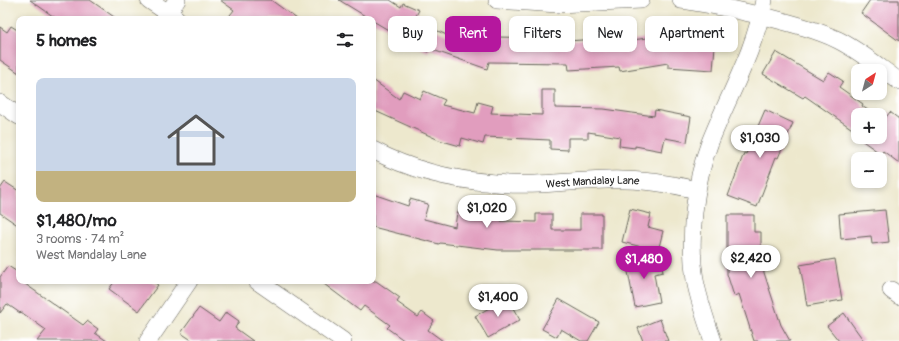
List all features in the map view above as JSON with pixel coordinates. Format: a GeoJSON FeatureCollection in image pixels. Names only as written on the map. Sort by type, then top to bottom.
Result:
{"type":"FeatureCollection","features":[{"type":"Feature","properties":{"kind":"street"},"geometry":{"type":"LineString","coordinates":[[149,0],[174,11]]}},
{"type":"Feature","properties":{"kind":"street"},"geometry":{"type":"LineString","coordinates":[[496,0],[558,4],[641,0]]}},
{"type":"Feature","properties":{"kind":"street"},"geometry":{"type":"LineString","coordinates":[[681,0],[763,8],[837,40],[857,51],[899,81]]}},
{"type":"Feature","properties":{"kind":"street"},"geometry":{"type":"LineString","coordinates":[[713,341],[695,279],[693,249],[697,190],[710,142],[744,66],[756,34],[763,8]]}},
{"type":"Feature","properties":{"kind":"street"},"geometry":{"type":"LineString","coordinates":[[0,103],[16,114]]}},
{"type":"Feature","properties":{"kind":"street","name":"West Mandalay Lane"},"geometry":{"type":"LineString","coordinates":[[376,152],[389,159],[418,169],[455,178],[496,184],[628,180],[660,182],[697,190]]}},
{"type":"Feature","properties":{"kind":"street"},"geometry":{"type":"LineString","coordinates":[[148,341],[187,284]]}},
{"type":"Feature","properties":{"kind":"street"},"geometry":{"type":"LineString","coordinates":[[261,284],[343,341]]}},
{"type":"Feature","properties":{"kind":"building"},"geometry":{"type":"Polygon","coordinates":[[[30,0],[90,0],[113,16],[53,16],[30,0]]]}},
{"type":"Feature","properties":{"kind":"building"},"geometry":{"type":"Polygon","coordinates":[[[220,0],[271,0],[293,16],[229,16],[234,10],[220,0]]]}},
{"type":"Feature","properties":{"kind":"building"},"geometry":{"type":"Polygon","coordinates":[[[339,0],[390,0],[401,7],[403,3],[419,10],[416,16],[388,16],[388,30],[376,23],[376,16],[365,16],[339,0]]]}},
{"type":"Feature","properties":{"kind":"building"},"geometry":{"type":"Polygon","coordinates":[[[870,0],[899,0],[899,41],[861,13],[870,0]]]}},
{"type":"Feature","properties":{"kind":"building"},"geometry":{"type":"Polygon","coordinates":[[[11,26],[16,29],[16,71],[0,60],[0,27],[7,32],[11,26]]]}},
{"type":"Feature","properties":{"kind":"building"},"geometry":{"type":"Polygon","coordinates":[[[437,31],[445,34],[445,52],[501,52],[501,37],[509,37],[509,52],[575,52],[575,40],[583,40],[583,52],[637,52],[637,39],[645,38],[645,52],[714,52],[713,70],[668,67],[668,63],[620,71],[619,67],[569,70],[568,63],[489,62],[487,69],[437,51],[437,31]]]}},
{"type":"Feature","properties":{"kind":"building"},"geometry":{"type":"Polygon","coordinates":[[[776,52],[823,80],[829,72],[843,81],[839,87],[851,96],[851,100],[857,100],[863,104],[862,106],[865,108],[851,108],[851,128],[805,96],[803,98],[763,74],[776,52]]]}},
{"type":"Feature","properties":{"kind":"building"},"geometry":{"type":"Polygon","coordinates":[[[376,82],[399,99],[403,91],[420,99],[424,91],[445,100],[442,105],[475,113],[478,102],[493,106],[491,113],[542,115],[542,90],[555,90],[555,108],[604,109],[654,116],[655,110],[691,117],[687,142],[665,138],[662,151],[635,146],[635,148],[619,146],[620,137],[588,132],[588,138],[568,138],[568,150],[550,149],[550,140],[485,137],[483,144],[462,138],[460,146],[439,140],[376,111],[376,82]]]}},
{"type":"Feature","properties":{"kind":"building"},"geometry":{"type":"Polygon","coordinates":[[[765,110],[793,123],[778,158],[776,157],[757,207],[728,196],[744,153],[746,154],[765,110]]]}},
{"type":"Feature","properties":{"kind":"building"},"geometry":{"type":"Polygon","coordinates":[[[890,112],[899,119],[899,163],[887,154],[887,152],[878,152],[867,144],[887,144],[887,116],[890,112]]]}},
{"type":"Feature","properties":{"kind":"building"},"geometry":{"type":"Polygon","coordinates":[[[5,182],[16,189],[16,224],[0,213],[0,189],[5,182]]]}},
{"type":"Feature","properties":{"kind":"building"},"geometry":{"type":"Polygon","coordinates":[[[376,195],[408,206],[410,199],[428,204],[424,219],[455,227],[457,212],[502,217],[501,221],[536,222],[536,214],[552,214],[552,230],[580,230],[580,214],[602,214],[602,250],[498,250],[439,244],[376,228],[376,195]]]}},
{"type":"Feature","properties":{"kind":"building"},"geometry":{"type":"Polygon","coordinates":[[[630,209],[651,214],[648,227],[663,231],[658,251],[622,242],[630,209]]]}},
{"type":"Feature","properties":{"kind":"building"},"geometry":{"type":"Polygon","coordinates":[[[885,210],[889,242],[872,244],[871,236],[841,239],[839,214],[885,210]]]}},
{"type":"Feature","properties":{"kind":"building"},"geometry":{"type":"Polygon","coordinates":[[[727,215],[754,215],[754,232],[761,232],[761,248],[756,248],[781,325],[790,341],[754,341],[739,294],[734,296],[727,274],[727,215]]]}},
{"type":"Feature","properties":{"kind":"building"},"geometry":{"type":"Polygon","coordinates":[[[660,256],[663,272],[654,274],[659,302],[635,307],[626,262],[660,256]]]}},
{"type":"Feature","properties":{"kind":"building"},"geometry":{"type":"Polygon","coordinates":[[[835,259],[842,300],[807,306],[800,265],[835,259]]]}},
{"type":"Feature","properties":{"kind":"building"},"geometry":{"type":"Polygon","coordinates":[[[8,266],[16,271],[16,284],[25,284],[83,325],[87,321],[98,329],[95,333],[107,341],[37,341],[46,330],[7,304],[0,313],[0,277],[8,266]]]}},
{"type":"Feature","properties":{"kind":"building"},"geometry":{"type":"Polygon","coordinates":[[[376,281],[400,298],[397,302],[418,317],[422,312],[434,321],[428,330],[443,341],[405,341],[387,328],[390,325],[364,306],[360,311],[324,284],[376,284],[376,281]]]}},
{"type":"Feature","properties":{"kind":"building"},"geometry":{"type":"Polygon","coordinates":[[[113,284],[158,285],[139,311],[109,289],[113,284]]]}},
{"type":"Feature","properties":{"kind":"building"},"geometry":{"type":"Polygon","coordinates":[[[507,298],[520,320],[488,338],[475,316],[507,298]]]}},
{"type":"Feature","properties":{"kind":"building"},"geometry":{"type":"Polygon","coordinates":[[[559,299],[599,322],[588,341],[581,341],[561,329],[557,337],[542,329],[559,299]]]}},
{"type":"Feature","properties":{"kind":"building"},"geometry":{"type":"Polygon","coordinates":[[[199,308],[219,322],[226,312],[239,321],[235,328],[253,341],[193,341],[181,333],[199,308]]]}},
{"type":"Feature","properties":{"kind":"building"},"geometry":{"type":"Polygon","coordinates":[[[844,313],[864,341],[839,341],[827,326],[844,313]]]}},
{"type":"Feature","properties":{"kind":"building"},"geometry":{"type":"Polygon","coordinates":[[[660,319],[668,341],[643,341],[638,328],[660,319]]]}}]}
